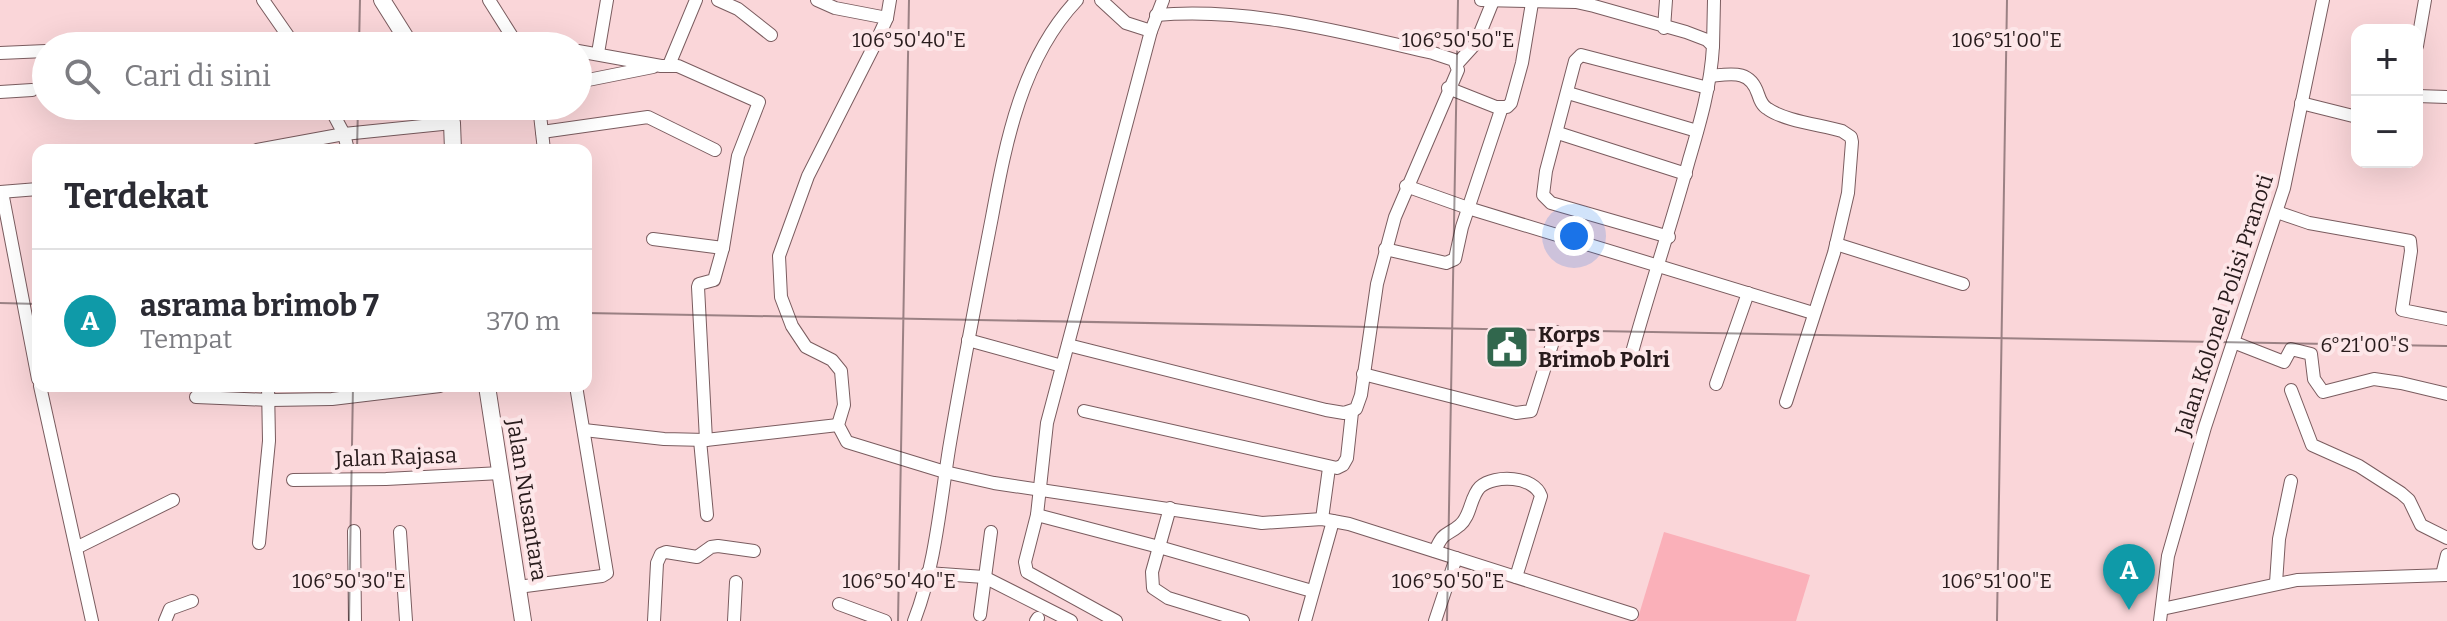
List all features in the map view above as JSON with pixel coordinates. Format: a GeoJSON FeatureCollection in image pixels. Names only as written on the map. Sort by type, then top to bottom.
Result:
{"type":"FeatureCollection","features":[{"type":"Feature","properties":{"kind":"main road"},"geometry":{"type":"LineString","coordinates":[[382,0],[402,32]]}},
{"type":"Feature","properties":{"kind":"main road"},"geometry":{"type":"LineString","coordinates":[[450,120],[452,144]]}},
{"type":"Feature","properties":{"kind":"main road","name":"Jalan Nusantara"},"geometry":{"type":"LineString","coordinates":[[488,392],[523,621]]}},
{"type":"Feature","properties":{"kind":"street"},"geometry":{"type":"LineString","coordinates":[[263,0],[285,32]]}},
{"type":"Feature","properties":{"kind":"street"},"geometry":{"type":"LineString","coordinates":[[489,0],[509,32]]}},
{"type":"Feature","properties":{"kind":"street"},"geometry":{"type":"LineString","coordinates":[[598,53],[607,0]]}},
{"type":"Feature","properties":{"kind":"street"},"geometry":{"type":"LineString","coordinates":[[665,66],[696,0]]}},
{"type":"Feature","properties":{"kind":"street"},"geometry":{"type":"LineString","coordinates":[[718,0],[738,9],[771,35]]}},
{"type":"Feature","properties":{"kind":"street"},"geometry":{"type":"LineString","coordinates":[[817,0],[835,8],[887,18]]}},
{"type":"Feature","properties":{"kind":"street"},"geometry":{"type":"LineString","coordinates":[[890,0],[887,18],[822,143],[779,256],[781,297],[792,326],[806,347],[832,360],[841,371],[844,405],[838,425],[847,442],[981,481],[1262,523],[1328,520],[1632,614]]}},
{"type":"Feature","properties":{"kind":"street"},"geometry":{"type":"LineString","coordinates":[[914,621],[927,573],[1002,162],[1032,68],[1050,35],[1077,0]]}},
{"type":"Feature","properties":{"kind":"street"},"geometry":{"type":"LineString","coordinates":[[1101,0],[1126,23],[1151,31]]}},
{"type":"Feature","properties":{"kind":"street"},"geometry":{"type":"LineString","coordinates":[[1116,621],[1027,572],[1025,562],[1037,515],[1047,423],[1151,31],[1163,0]]}},
{"type":"Feature","properties":{"kind":"street"},"geometry":{"type":"LineString","coordinates":[[1664,28],[1666,0]]}},
{"type":"Feature","properties":{"kind":"street"},"geometry":{"type":"LineString","coordinates":[[1631,356],[1669,237],[1709,82],[1714,0]]}},
{"type":"Feature","properties":{"kind":"street","name":"Jalan Kolonel Polisi Pranoti"},"geometry":{"type":"LineString","coordinates":[[2161,615],[2168,556],[2233,342],[2277,212],[2323,0]]}},
{"type":"Feature","properties":{"kind":"street"},"geometry":{"type":"LineString","coordinates":[[2421,24],[2425,0]]}},
{"type":"Feature","properties":{"kind":"street"},"geometry":{"type":"LineString","coordinates":[[1457,64],[1476,43],[1487,1],[1552,1],[1594,6],[1701,38],[1713,46]]}},
{"type":"Feature","properties":{"kind":"street"},"geometry":{"type":"LineString","coordinates":[[1448,88],[1507,107],[1513,98],[1522,63],[1532,3]]}},
{"type":"Feature","properties":{"kind":"street"},"geometry":{"type":"LineString","coordinates":[[1084,411],[1329,468],[1343,465],[1347,458],[1352,412],[1359,403],[1385,249],[1406,186],[1458,70],[1454,60],[1433,53],[1255,16],[1194,12],[1156,15]]}},
{"type":"Feature","properties":{"kind":"street"},"geometry":{"type":"LineString","coordinates":[[0,53],[32,52]]}},
{"type":"Feature","properties":{"kind":"street"},"geometry":{"type":"LineString","coordinates":[[592,52],[665,66]]}},
{"type":"Feature","properties":{"kind":"street"},"geometry":{"type":"LineString","coordinates":[[1669,237],[1547,200],[1543,186],[1575,61],[1581,55],[1709,82],[1739,74],[1748,76],[1761,102],[1770,111],[1842,131],[1851,137],[1848,193],[1836,244],[1786,402]]}},
{"type":"Feature","properties":{"kind":"street"},"geometry":{"type":"LineString","coordinates":[[592,79],[678,66],[758,100],[759,105],[738,156],[723,248],[714,280],[698,287],[707,515]]}},
{"type":"Feature","properties":{"kind":"street"},"geometry":{"type":"LineString","coordinates":[[0,92],[32,90]]}},
{"type":"Feature","properties":{"kind":"street"},"geometry":{"type":"LineString","coordinates":[[1568,93],[1697,131]]}},
{"type":"Feature","properties":{"kind":"street"},"geometry":{"type":"LineString","coordinates":[[2423,96],[2447,97]]}},
{"type":"Feature","properties":{"kind":"street"},"geometry":{"type":"LineString","coordinates":[[2301,103],[2351,116]]}},
{"type":"Feature","properties":{"kind":"street"},"geometry":{"type":"LineString","coordinates":[[1385,249],[1452,262],[1502,107]]}},
{"type":"Feature","properties":{"kind":"street"},"geometry":{"type":"LineString","coordinates":[[542,132],[648,117],[715,150]]}},
{"type":"Feature","properties":{"kind":"street"},"geometry":{"type":"LineString","coordinates":[[336,120],[346,144]]}},
{"type":"Feature","properties":{"kind":"street"},"geometry":{"type":"LineString","coordinates":[[290,144],[418,120]]}},
{"type":"Feature","properties":{"kind":"street"},"geometry":{"type":"LineString","coordinates":[[541,120],[543,144]]}},
{"type":"Feature","properties":{"kind":"street"},"geometry":{"type":"LineString","coordinates":[[1558,133],[1686,174]]}},
{"type":"Feature","properties":{"kind":"street"},"geometry":{"type":"LineString","coordinates":[[1406,186],[1468,208],[1813,313]]}},
{"type":"Feature","properties":{"kind":"street"},"geometry":{"type":"LineString","coordinates":[[32,189],[1,192],[32,349]]}},
{"type":"Feature","properties":{"kind":"street"},"geometry":{"type":"LineString","coordinates":[[2277,212],[2309,223],[2410,241],[2408,281],[2402,310],[2447,319]]}},
{"type":"Feature","properties":{"kind":"street"},"geometry":{"type":"LineString","coordinates":[[653,239],[723,248]]}},
{"type":"Feature","properties":{"kind":"street"},"geometry":{"type":"LineString","coordinates":[[1836,244],[1963,284]]}},
{"type":"Feature","properties":{"kind":"street"},"geometry":{"type":"LineString","coordinates":[[1716,384],[1748,293]]}},
{"type":"Feature","properties":{"kind":"street"},"geometry":{"type":"LineString","coordinates":[[1363,374],[1516,413],[1531,411],[1556,332]]}},
{"type":"Feature","properties":{"kind":"street"},"geometry":{"type":"LineString","coordinates":[[968,340],[1062,366]]}},
{"type":"Feature","properties":{"kind":"street"},"geometry":{"type":"LineString","coordinates":[[2233,342],[2284,362],[2291,349],[2311,354],[2314,379],[2323,392],[2374,379],[2447,394]]}},
{"type":"Feature","properties":{"kind":"street"},"geometry":{"type":"LineString","coordinates":[[1068,345],[1326,410],[1352,412]]}},
{"type":"Feature","properties":{"kind":"street"},"geometry":{"type":"LineString","coordinates":[[2291,390],[2312,445],[2359,466],[2401,493],[2409,500],[2421,525],[2447,538]]}},
{"type":"Feature","properties":{"kind":"street"},"geometry":{"type":"LineString","coordinates":[[41,392],[92,621]]}},
{"type":"Feature","properties":{"kind":"street"},"geometry":{"type":"LineString","coordinates":[[259,543],[269,392]]}},
{"type":"Feature","properties":{"kind":"street"},"geometry":{"type":"LineString","coordinates":[[196,397],[332,399],[390,392]]}},
{"type":"Feature","properties":{"kind":"street"},"geometry":{"type":"LineString","coordinates":[[518,587],[607,573],[577,392]]}},
{"type":"Feature","properties":{"kind":"street"},"geometry":{"type":"LineString","coordinates":[[584,430],[703,440],[838,425]]}},
{"type":"Feature","properties":{"kind":"street"},"geometry":{"type":"LineString","coordinates":[[1305,621],[1328,520],[1329,468]]}},
{"type":"Feature","properties":{"kind":"street","name":"Jalan Rajasa"},"geometry":{"type":"LineString","coordinates":[[293,480],[501,473]]}},
{"type":"Feature","properties":{"kind":"street"},"geometry":{"type":"LineString","coordinates":[[1435,551],[1440,539],[1463,522],[1474,496],[1484,484],[1507,479],[1526,483],[1536,487],[1541,496],[1516,577]]}},
{"type":"Feature","properties":{"kind":"street"},"geometry":{"type":"LineString","coordinates":[[2276,583],[2279,539],[2291,481]]}},
{"type":"Feature","properties":{"kind":"street"},"geometry":{"type":"LineString","coordinates":[[76,548],[173,500]]}},
{"type":"Feature","properties":{"kind":"street"},"geometry":{"type":"LineString","coordinates":[[1170,508],[1151,582],[1158,593],[1243,621]]}},
{"type":"Feature","properties":{"kind":"street"},"geometry":{"type":"LineString","coordinates":[[1037,515],[1312,591]]}},
{"type":"Feature","properties":{"kind":"street"},"geometry":{"type":"LineString","coordinates":[[354,531],[355,621]]}},
{"type":"Feature","properties":{"kind":"street"},"geometry":{"type":"LineString","coordinates":[[400,532],[406,621]]}},
{"type":"Feature","properties":{"kind":"street"},"geometry":{"type":"LineString","coordinates":[[980,615],[991,532]]}},
{"type":"Feature","properties":{"kind":"street"},"geometry":{"type":"LineString","coordinates":[[654,621],[657,563],[661,554],[697,557],[718,546],[754,551]]}},
{"type":"Feature","properties":{"kind":"street"},"geometry":{"type":"LineString","coordinates":[[2161,615],[2276,583],[2444,575],[2447,555]]}},
{"type":"Feature","properties":{"kind":"street"},"geometry":{"type":"LineString","coordinates":[[1435,621],[1456,558]]}},
{"type":"Feature","properties":{"kind":"street"},"geometry":{"type":"LineString","coordinates":[[927,573],[984,577],[1071,621]]}},
{"type":"Feature","properties":{"kind":"street"},"geometry":{"type":"LineString","coordinates":[[734,621],[736,582]]}},
{"type":"Feature","properties":{"kind":"street"},"geometry":{"type":"LineString","coordinates":[[165,621],[170,609],[192,601]]}},
{"type":"Feature","properties":{"kind":"street"},"geometry":{"type":"LineString","coordinates":[[839,604],[885,621]]}},
{"type":"Feature","properties":{"kind":"shaded area"},"geometry":{"type":"Polygon","coordinates":[[[1664,532],[1810,575],[1796,621],[1637,621],[1664,532]]]}},
{"type":"Feature","properties":{"kind":"place","name":"Korps Brimob Polri"},"geometry":{"type":"Point","coordinates":[1507,347]}},
{"type":"Feature","properties":{"kind":"place","name":"asrama brimob 7"},"geometry":{"type":"Point","coordinates":[2129,610]}}]}
